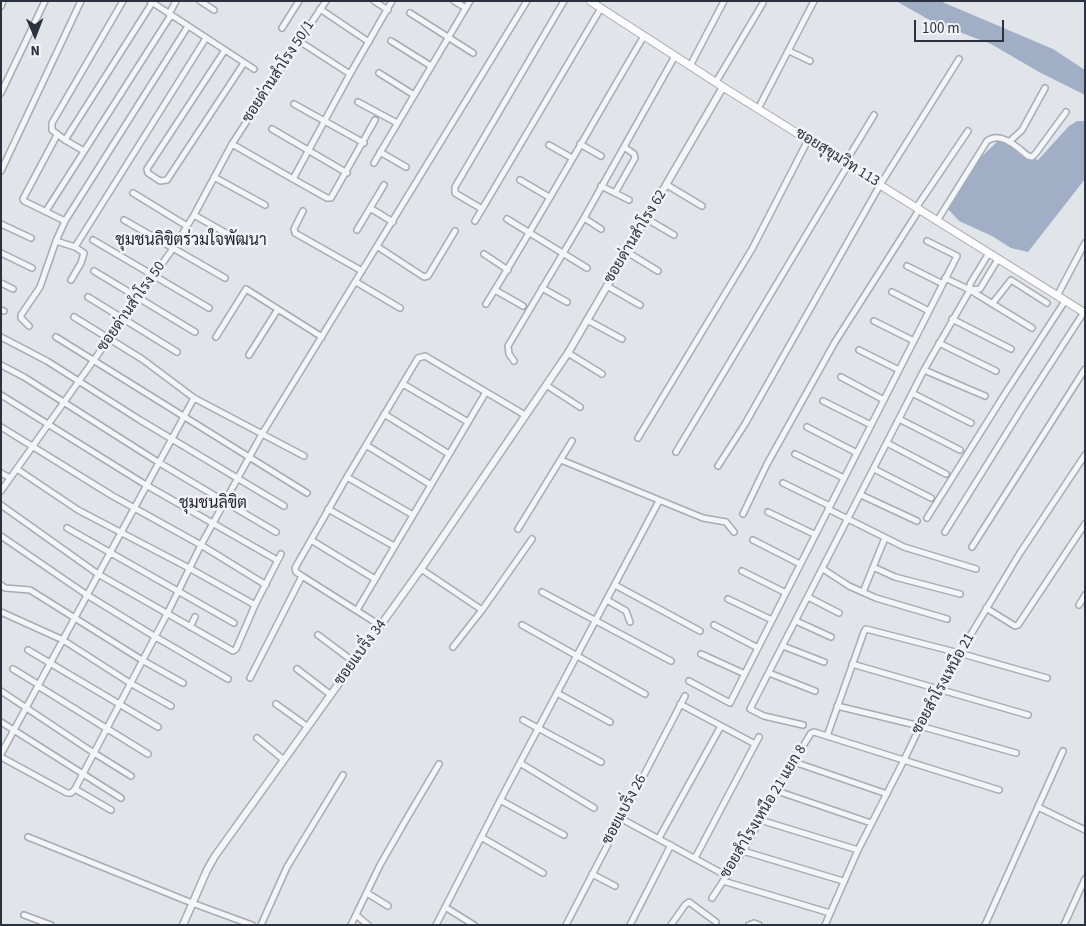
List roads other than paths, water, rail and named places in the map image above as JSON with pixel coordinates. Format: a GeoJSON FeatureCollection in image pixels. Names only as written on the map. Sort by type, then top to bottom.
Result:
{"type":"FeatureCollection","features":[{"type":"Feature","properties":{"kind":"main road","name":"ซอยสุขุมวิท 113"},"geometry":{"type":"LineString","coordinates":[[590,1],[723,87],[1084,313]]}},
{"type":"Feature","properties":{"kind":"street"},"geometry":{"type":"LineString","coordinates":[[1,6],[3,1]]}},
{"type":"Feature","properties":{"kind":"street"},"geometry":{"type":"LineString","coordinates":[[1,93],[45,1]]}},
{"type":"Feature","properties":{"kind":"street"},"geometry":{"type":"LineString","coordinates":[[1,171],[81,1]]}},
{"type":"Feature","properties":{"kind":"street"},"geometry":{"type":"LineString","coordinates":[[84,151],[57,135],[51,128],[52,123],[123,1]]}},
{"type":"Feature","properties":{"kind":"street"},"geometry":{"type":"LineString","coordinates":[[46,211],[170,14],[176,1]]}},
{"type":"Feature","properties":{"kind":"street"},"geometry":{"type":"LineString","coordinates":[[200,1],[214,10]]}},
{"type":"Feature","properties":{"kind":"street"},"geometry":{"type":"LineString","coordinates":[[282,28],[299,1]]}},
{"type":"Feature","properties":{"kind":"street","name":"ซอยด่านสำโรง 50/1"},"geometry":{"type":"LineString","coordinates":[[232,144],[326,1]]}},
{"type":"Feature","properties":{"kind":"street"},"geometry":{"type":"LineString","coordinates":[[374,1],[388,10]]}},
{"type":"Feature","properties":{"kind":"street"},"geometry":{"type":"LineString","coordinates":[[293,179],[392,1]]}},
{"type":"Feature","properties":{"kind":"street"},"geometry":{"type":"LineString","coordinates":[[454,1],[466,8]]}},
{"type":"Feature","properties":{"kind":"street"},"geometry":{"type":"LineString","coordinates":[[374,163],[470,1]]}},
{"type":"Feature","properties":{"kind":"street"},"geometry":{"type":"LineString","coordinates":[[194,398],[39,685],[3,747],[1,756],[67,793],[71,793],[75,789],[224,501],[262,434],[527,1]]}},
{"type":"Feature","properties":{"kind":"street"},"geometry":{"type":"LineString","coordinates":[[482,209],[456,193],[455,187],[564,1]]}},
{"type":"Feature","properties":{"kind":"street"},"geometry":{"type":"LineString","coordinates":[[690,66],[724,1]]}},
{"type":"Feature","properties":{"kind":"street"},"geometry":{"type":"LineString","coordinates":[[758,109],[814,1]]}},
{"type":"Feature","properties":{"kind":"street"},"geometry":{"type":"LineString","coordinates":[[65,140],[151,2],[254,69]]}},
{"type":"Feature","properties":{"kind":"street"},"geometry":{"type":"LineString","coordinates":[[716,82],[763,3]]}},
{"type":"Feature","properties":{"kind":"street"},"geometry":{"type":"LineString","coordinates":[[475,221],[601,8]]}},
{"type":"Feature","properties":{"kind":"street"},"geometry":{"type":"LineString","coordinates":[[320,10],[369,42]]}},
{"type":"Feature","properties":{"kind":"street"},"geometry":{"type":"LineString","coordinates":[[410,13],[473,53]]}},
{"type":"Feature","properties":{"kind":"street"},"geometry":{"type":"LineString","coordinates":[[29,326],[21,318],[21,315],[40,287],[65,221],[188,26]]}},
{"type":"Feature","properties":{"kind":"street"},"geometry":{"type":"LineString","coordinates":[[486,304],[530,233],[549,197],[644,36]]}},
{"type":"Feature","properties":{"kind":"street"},"geometry":{"type":"LineString","coordinates":[[76,247],[206,38]]}},
{"type":"Feature","properties":{"kind":"street"},"geometry":{"type":"LineString","coordinates":[[299,40],[350,74]]}},
{"type":"Feature","properties":{"kind":"street"},"geometry":{"type":"LineString","coordinates":[[391,41],[431,66]]}},
{"type":"Feature","properties":{"kind":"street"},"geometry":{"type":"LineString","coordinates":[[225,50],[147,168],[148,173],[160,181],[167,180],[244,63]]}},
{"type":"Feature","properties":{"kind":"street"},"geometry":{"type":"LineString","coordinates":[[789,51],[810,60]]}},
{"type":"Feature","properties":{"kind":"street"},"geometry":{"type":"LineString","coordinates":[[514,361],[509,354],[508,346],[584,218],[675,56]]}},
{"type":"Feature","properties":{"kind":"street"},"geometry":{"type":"LineString","coordinates":[[718,466],[745,424],[880,185],[959,59]]}},
{"type":"Feature","properties":{"kind":"street"},"geometry":{"type":"LineString","coordinates":[[379,73],[414,95]]}},
{"type":"Feature","properties":{"kind":"street","name":"ซอยด่านสำโรง 62"},"geometry":{"type":"LineString","coordinates":[[546,385],[568,353],[723,87]]}},
{"type":"Feature","properties":{"kind":"street"},"geometry":{"type":"LineString","coordinates":[[1009,142],[1022,130],[1045,88]]}},
{"type":"Feature","properties":{"kind":"street"},"geometry":{"type":"LineString","coordinates":[[358,102],[397,123]]}},
{"type":"Feature","properties":{"kind":"street"},"geometry":{"type":"LineString","coordinates":[[294,104],[364,142]]}},
{"type":"Feature","properties":{"kind":"street"},"geometry":{"type":"LineString","coordinates":[[937,221],[987,141],[998,138],[1009,142],[1028,156],[1034,156],[1066,112]]}},
{"type":"Feature","properties":{"kind":"street"},"geometry":{"type":"LineString","coordinates":[[676,452],[874,116]]}},
{"type":"Feature","properties":{"kind":"street"},"geometry":{"type":"LineString","coordinates":[[232,144],[330,199],[333,197],[375,120]]}},
{"type":"Feature","properties":{"kind":"street"},"geometry":{"type":"LineString","coordinates":[[272,129],[347,172]]}},
{"type":"Feature","properties":{"kind":"street"},"geometry":{"type":"LineString","coordinates":[[743,514],[767,464],[835,342],[968,131]]}},
{"type":"Feature","properties":{"kind":"street"},"geometry":{"type":"LineString","coordinates":[[57,135],[23,197],[24,201],[65,221]]}},
{"type":"Feature","properties":{"kind":"street"},"geometry":{"type":"LineString","coordinates":[[638,438],[752,249],[808,140]]}},
{"type":"Feature","properties":{"kind":"street","name":"ซอยด่านสำโรง 50"},"geometry":{"type":"LineString","coordinates":[[1,491],[174,247],[194,215],[232,144]]}},
{"type":"Feature","properties":{"kind":"street"},"geometry":{"type":"LineString","coordinates":[[580,144],[601,156]]}},
{"type":"Feature","properties":{"kind":"street"},"geometry":{"type":"LineString","coordinates":[[549,145],[572,158]]}},
{"type":"Feature","properties":{"kind":"street"},"geometry":{"type":"LineString","coordinates":[[615,193],[635,158],[634,154],[624,147]]}},
{"type":"Feature","properties":{"kind":"street"},"geometry":{"type":"LineString","coordinates":[[380,152],[406,167]]}},
{"type":"Feature","properties":{"kind":"street"},"geometry":{"type":"LineString","coordinates":[[214,177],[265,205]]}},
{"type":"Feature","properties":{"kind":"street"},"geometry":{"type":"LineString","coordinates":[[520,180],[549,197]]}},
{"type":"Feature","properties":{"kind":"street"},"geometry":{"type":"LineString","coordinates":[[357,230],[384,185]]}},
{"type":"Feature","properties":{"kind":"street"},"geometry":{"type":"LineString","coordinates":[[667,185],[702,206]]}},
{"type":"Feature","properties":{"kind":"street"},"geometry":{"type":"LineString","coordinates":[[601,186],[629,200]]}},
{"type":"Feature","properties":{"kind":"street"},"geometry":{"type":"LineString","coordinates":[[133,193],[187,226]]}},
{"type":"Feature","properties":{"kind":"street"},"geometry":{"type":"LineString","coordinates":[[370,208],[393,222]]}},
{"type":"Feature","properties":{"kind":"street"},"geometry":{"type":"LineString","coordinates":[[303,211],[294,229],[295,232],[362,272]]}},
{"type":"Feature","properties":{"kind":"street"},"geometry":{"type":"LineString","coordinates":[[194,215],[240,242]]}},
{"type":"Feature","properties":{"kind":"street"},"geometry":{"type":"LineString","coordinates":[[584,218],[602,229]]}},
{"type":"Feature","properties":{"kind":"street"},"geometry":{"type":"LineString","coordinates":[[508,219],[587,268]]}},
{"type":"Feature","properties":{"kind":"street"},"geometry":{"type":"LineString","coordinates":[[647,219],[674,235]]}},
{"type":"Feature","properties":{"kind":"street"},"geometry":{"type":"LineString","coordinates":[[124,220],[225,278]]}},
{"type":"Feature","properties":{"kind":"street"},"geometry":{"type":"LineString","coordinates":[[1,224],[31,238]]}},
{"type":"Feature","properties":{"kind":"street"},"geometry":{"type":"LineString","coordinates":[[378,247],[426,276],[455,231]]}},
{"type":"Feature","properties":{"kind":"street"},"geometry":{"type":"LineString","coordinates":[[93,240],[209,308]]}},
{"type":"Feature","properties":{"kind":"street"},"geometry":{"type":"LineString","coordinates":[[56,241],[76,247],[82,250],[84,254],[71,280]]}},
{"type":"Feature","properties":{"kind":"street"},"geometry":{"type":"LineString","coordinates":[[689,681],[730,703],[814,534],[957,256],[927,241]]}},
{"type":"Feature","properties":{"kind":"street"},"geometry":{"type":"LineString","coordinates":[[1057,296],[1085,243]]}},
{"type":"Feature","properties":{"kind":"street"},"geometry":{"type":"LineString","coordinates":[[627,252],[658,271]]}},
{"type":"Feature","properties":{"kind":"street"},"geometry":{"type":"LineString","coordinates":[[1,253],[32,268]]}},
{"type":"Feature","properties":{"kind":"street"},"geometry":{"type":"LineString","coordinates":[[803,724],[764,716],[750,709],[924,370],[970,290],[970,284],[989,253]]}},
{"type":"Feature","properties":{"kind":"street"},"geometry":{"type":"LineString","coordinates":[[484,254],[508,270]]}},
{"type":"Feature","properties":{"kind":"street"},"geometry":{"type":"LineString","coordinates":[[970,290],[980,289],[998,260]]}},
{"type":"Feature","properties":{"kind":"street"},"geometry":{"type":"LineString","coordinates":[[907,266],[942,284]]}},
{"type":"Feature","properties":{"kind":"street"},"geometry":{"type":"LineString","coordinates":[[94,271],[195,332]]}},
{"type":"Feature","properties":{"kind":"street"},"geometry":{"type":"LineString","coordinates":[[946,278],[970,290],[1032,328]]}},
{"type":"Feature","properties":{"kind":"street"},"geometry":{"type":"LineString","coordinates":[[992,304],[1011,280],[1047,303]]}},
{"type":"Feature","properties":{"kind":"street"},"geometry":{"type":"LineString","coordinates":[[356,282],[400,308]]}},
{"type":"Feature","properties":{"kind":"street"},"geometry":{"type":"LineString","coordinates":[[1,283],[13,289]]}},
{"type":"Feature","properties":{"kind":"street"},"geometry":{"type":"LineString","coordinates":[[607,286],[640,305]]}},
{"type":"Feature","properties":{"kind":"street"},"geometry":{"type":"LineString","coordinates":[[542,288],[567,302]]}},
{"type":"Feature","properties":{"kind":"street"},"geometry":{"type":"LineString","coordinates":[[216,337],[246,289],[322,337]]}},
{"type":"Feature","properties":{"kind":"street"},"geometry":{"type":"LineString","coordinates":[[495,290],[523,306]]}},
{"type":"Feature","properties":{"kind":"street"},"geometry":{"type":"LineString","coordinates":[[892,292],[929,311]]}},
{"type":"Feature","properties":{"kind":"street"},"geometry":{"type":"LineString","coordinates":[[88,297],[178,352]]}},
{"type":"Feature","properties":{"kind":"street"},"geometry":{"type":"LineString","coordinates":[[927,518],[1065,301]]}},
{"type":"Feature","properties":{"kind":"street"},"geometry":{"type":"LineString","coordinates":[[249,356],[278,309]]}},
{"type":"Feature","properties":{"kind":"street"},"geometry":{"type":"LineString","coordinates":[[945,532],[1084,313]]}},
{"type":"Feature","properties":{"kind":"street"},"geometry":{"type":"LineString","coordinates":[[74,317],[142,359],[194,398],[304,456]]}},
{"type":"Feature","properties":{"kind":"street"},"geometry":{"type":"LineString","coordinates":[[952,319],[1011,349]]}},
{"type":"Feature","properties":{"kind":"street"},"geometry":{"type":"LineString","coordinates":[[587,320],[622,339]]}},
{"type":"Feature","properties":{"kind":"street"},"geometry":{"type":"LineString","coordinates":[[874,321],[914,340]]}},
{"type":"Feature","properties":{"kind":"street"},"geometry":{"type":"LineString","coordinates":[[1,337],[47,361],[236,480],[284,506]]}},
{"type":"Feature","properties":{"kind":"street"},"geometry":{"type":"LineString","coordinates":[[56,337],[307,493]]}},
{"type":"Feature","properties":{"kind":"street"},"geometry":{"type":"LineString","coordinates":[[939,343],[996,371]]}},
{"type":"Feature","properties":{"kind":"street"},"geometry":{"type":"LineString","coordinates":[[859,350],[899,370]]}},
{"type":"Feature","properties":{"kind":"street"},"geometry":{"type":"LineString","coordinates":[[568,353],[602,374]]}},
{"type":"Feature","properties":{"kind":"street"},"geometry":{"type":"LineString","coordinates":[[381,626],[295,570],[328,509],[418,358],[424,356],[525,415]]}},
{"type":"Feature","properties":{"kind":"street"},"geometry":{"type":"LineString","coordinates":[[1,364],[158,462],[276,532]]}},
{"type":"Feature","properties":{"kind":"street"},"geometry":{"type":"LineString","coordinates":[[972,547],[1085,369]]}},
{"type":"Feature","properties":{"kind":"street"},"geometry":{"type":"LineString","coordinates":[[924,370],[985,396]]}},
{"type":"Feature","properties":{"kind":"street"},"geometry":{"type":"LineString","coordinates":[[840,377],[884,400]]}},
{"type":"Feature","properties":{"kind":"street"},"geometry":{"type":"LineString","coordinates":[[403,384],[468,422]]}},
{"type":"Feature","properties":{"kind":"street"},"geometry":{"type":"LineString","coordinates":[[546,385],[580,406]]}},
{"type":"Feature","properties":{"kind":"street","name":"ซอยแบริ่ง 34"},"geometry":{"type":"LineString","coordinates":[[183,925],[215,856],[381,626],[546,385]]}},
{"type":"Feature","properties":{"kind":"street"},"geometry":{"type":"LineString","coordinates":[[357,610],[486,392]]}},
{"type":"Feature","properties":{"kind":"street"},"geometry":{"type":"LineString","coordinates":[[912,393],[971,423]]}},
{"type":"Feature","properties":{"kind":"street"},"geometry":{"type":"LineString","coordinates":[[1,395],[146,485],[278,560]]}},
{"type":"Feature","properties":{"kind":"street"},"geometry":{"type":"LineString","coordinates":[[823,401],[871,425]]}},
{"type":"Feature","properties":{"kind":"street"},"geometry":{"type":"LineString","coordinates":[[384,414],[449,454]]}},
{"type":"Feature","properties":{"kind":"street"},"geometry":{"type":"LineString","coordinates":[[899,419],[960,450]]}},
{"type":"Feature","properties":{"kind":"street"},"geometry":{"type":"LineString","coordinates":[[1,427],[266,585]]}},
{"type":"Feature","properties":{"kind":"street"},"geometry":{"type":"LineString","coordinates":[[807,427],[857,453]]}},
{"type":"Feature","properties":{"kind":"street"},"geometry":{"type":"LineString","coordinates":[[518,529],[572,441]]}},
{"type":"Feature","properties":{"kind":"street"},"geometry":{"type":"LineString","coordinates":[[887,443],[946,474]]}},
{"type":"Feature","properties":{"kind":"street"},"geometry":{"type":"LineString","coordinates":[[366,446],[431,485]]}},
{"type":"Feature","properties":{"kind":"street"},"geometry":{"type":"LineString","coordinates":[[795,454],[844,478]]}},
{"type":"Feature","properties":{"kind":"street","name":"ซอยสำโรงเหนือ 21"},"geometry":{"type":"LineString","coordinates":[[825,925],[843,881],[938,689],[1020,553],[1085,455]]}},
{"type":"Feature","properties":{"kind":"street"},"geometry":{"type":"LineString","coordinates":[[561,460],[703,518],[726,522],[734,532]]}},
{"type":"Feature","properties":{"kind":"street"},"geometry":{"type":"LineString","coordinates":[[874,468],[931,498]]}},
{"type":"Feature","properties":{"kind":"street"},"geometry":{"type":"LineString","coordinates":[[17,470],[72,507],[255,605]]}},
{"type":"Feature","properties":{"kind":"street"},"geometry":{"type":"LineString","coordinates":[[1,473],[10,478]]}},
{"type":"Feature","properties":{"kind":"street"},"geometry":{"type":"LineString","coordinates":[[347,477],[412,515]]}},
{"type":"Feature","properties":{"kind":"street"},"geometry":{"type":"LineString","coordinates":[[783,482],[848,519],[904,547],[976,570]]}},
{"type":"Feature","properties":{"kind":"street"},"geometry":{"type":"LineString","coordinates":[[860,495],[917,521]]}},
{"type":"Feature","properties":{"kind":"street"},"geometry":{"type":"LineString","coordinates":[[436,925],[500,800],[558,693],[576,655],[608,600],[614,585],[659,501]]}},
{"type":"Feature","properties":{"kind":"street"},"geometry":{"type":"LineString","coordinates":[[1,505],[98,574],[231,650],[235,650],[281,554]]}},
{"type":"Feature","properties":{"kind":"street"},"geometry":{"type":"LineString","coordinates":[[328,509],[394,546]]}},
{"type":"Feature","properties":{"kind":"street"},"geometry":{"type":"LineString","coordinates":[[768,512],[814,534]]}},
{"type":"Feature","properties":{"kind":"street"},"geometry":{"type":"LineString","coordinates":[[986,608],[1015,626],[1018,625],[1085,524]]}},
{"type":"Feature","properties":{"kind":"street"},"geometry":{"type":"LineString","coordinates":[[67,528],[234,624]]}},
{"type":"Feature","properties":{"kind":"street"},"geometry":{"type":"LineString","coordinates":[[1,536],[87,596],[228,679]]}},
{"type":"Feature","properties":{"kind":"street"},"geometry":{"type":"LineString","coordinates":[[863,592],[885,538]]}},
{"type":"Feature","properties":{"kind":"street"},"geometry":{"type":"LineString","coordinates":[[453,648],[532,539]]}},
{"type":"Feature","properties":{"kind":"street"},"geometry":{"type":"LineString","coordinates":[[311,540],[375,579]]}},
{"type":"Feature","properties":{"kind":"street"},"geometry":{"type":"LineString","coordinates":[[753,540],[800,564]]}},
{"type":"Feature","properties":{"kind":"street"},"geometry":{"type":"LineString","coordinates":[[873,567],[895,577],[960,594]]}},
{"type":"Feature","properties":{"kind":"street"},"geometry":{"type":"LineString","coordinates":[[823,568],[849,586],[863,592],[947,619]]}},
{"type":"Feature","properties":{"kind":"street"},"geometry":{"type":"LineString","coordinates":[[421,569],[482,610]]}},
{"type":"Feature","properties":{"kind":"street"},"geometry":{"type":"LineString","coordinates":[[742,570],[786,593]]}},
{"type":"Feature","properties":{"kind":"street"},"geometry":{"type":"LineString","coordinates":[[250,678],[302,576]]}},
{"type":"Feature","properties":{"kind":"street"},"geometry":{"type":"LineString","coordinates":[[1,585],[6,588],[30,590],[142,660],[183,683]]}},
{"type":"Feature","properties":{"kind":"street"},"geometry":{"type":"LineString","coordinates":[[614,585],[700,631]]}},
{"type":"Feature","properties":{"kind":"street"},"geometry":{"type":"LineString","coordinates":[[542,592],[671,661]]}},
{"type":"Feature","properties":{"kind":"street"},"geometry":{"type":"LineString","coordinates":[[1078,604],[1085,595]]}},
{"type":"Feature","properties":{"kind":"street"},"geometry":{"type":"LineString","coordinates":[[808,597],[839,613]]}},
{"type":"Feature","properties":{"kind":"street"},"geometry":{"type":"LineString","coordinates":[[728,599],[772,620]]}},
{"type":"Feature","properties":{"kind":"street"},"geometry":{"type":"LineString","coordinates":[[608,600],[626,611],[630,622]]}},
{"type":"Feature","properties":{"kind":"street"},"geometry":{"type":"LineString","coordinates":[[1,612],[63,640],[171,706]]}},
{"type":"Feature","properties":{"kind":"street"},"geometry":{"type":"LineString","coordinates":[[190,626],[195,617]]}},
{"type":"Feature","properties":{"kind":"street"},"geometry":{"type":"LineString","coordinates":[[796,621],[831,638]]}},
{"type":"Feature","properties":{"kind":"street"},"geometry":{"type":"LineString","coordinates":[[522,624],[645,694]]}},
{"type":"Feature","properties":{"kind":"street"},"geometry":{"type":"LineString","coordinates":[[714,625],[758,648]]}},
{"type":"Feature","properties":{"kind":"street"},"geometry":{"type":"LineString","coordinates":[[827,736],[864,632],[870,629],[1047,678]]}},
{"type":"Feature","properties":{"kind":"street"},"geometry":{"type":"LineString","coordinates":[[318,635],[354,662]]}},
{"type":"Feature","properties":{"kind":"street"},"geometry":{"type":"LineString","coordinates":[[783,646],[824,662]]}},
{"type":"Feature","properties":{"kind":"street"},"geometry":{"type":"LineString","coordinates":[[28,650],[158,727]]}},
{"type":"Feature","properties":{"kind":"street"},"geometry":{"type":"LineString","coordinates":[[701,654],[745,674]]}},
{"type":"Feature","properties":{"kind":"street"},"geometry":{"type":"LineString","coordinates":[[852,664],[1028,715]]}},
{"type":"Feature","properties":{"kind":"street"},"geometry":{"type":"LineString","coordinates":[[13,669],[148,754]]}},
{"type":"Feature","properties":{"kind":"street"},"geometry":{"type":"LineString","coordinates":[[297,669],[331,695]]}},
{"type":"Feature","properties":{"kind":"street"},"geometry":{"type":"LineString","coordinates":[[769,673],[815,691]]}},
{"type":"Feature","properties":{"kind":"street"},"geometry":{"type":"LineString","coordinates":[[1,691],[132,776]]}},
{"type":"Feature","properties":{"kind":"street"},"geometry":{"type":"LineString","coordinates":[[558,693],[610,722]]}},
{"type":"Feature","properties":{"kind":"street","name":"ซอยแบริ่ง 26"},"geometry":{"type":"LineString","coordinates":[[566,925],[685,696]]}},
{"type":"Feature","properties":{"kind":"street"},"geometry":{"type":"LineString","coordinates":[[276,704],[308,727]]}},
{"type":"Feature","properties":{"kind":"street"},"geometry":{"type":"LineString","coordinates":[[680,704],[755,744]]}},
{"type":"Feature","properties":{"kind":"street"},"geometry":{"type":"LineString","coordinates":[[837,706],[920,726],[1016,753]]}},
{"type":"Feature","properties":{"kind":"street"},"geometry":{"type":"LineString","coordinates":[[523,720],[601,762]]}},
{"type":"Feature","properties":{"kind":"street"},"geometry":{"type":"LineString","coordinates":[[1,722],[121,798]]}},
{"type":"Feature","properties":{"kind":"street"},"geometry":{"type":"LineString","coordinates":[[659,838],[721,726]]}},
{"type":"Feature","properties":{"kind":"street","name":"ซอยสำโรงเหนือ 21 แยก 8"},"geometry":{"type":"LineString","coordinates":[[712,898],[743,851],[810,734],[814,732],[998,790]]}},
{"type":"Feature","properties":{"kind":"street"},"geometry":{"type":"LineString","coordinates":[[695,858],[759,737]]}},
{"type":"Feature","properties":{"kind":"street"},"geometry":{"type":"LineString","coordinates":[[257,738],[284,760]]}},
{"type":"Feature","properties":{"kind":"street"},"geometry":{"type":"LineString","coordinates":[[985,925],[1063,751]]}},
{"type":"Feature","properties":{"kind":"street"},"geometry":{"type":"LineString","coordinates":[[794,762],[887,794]]}},
{"type":"Feature","properties":{"kind":"street"},"geometry":{"type":"LineString","coordinates":[[520,763],[594,808]]}},
{"type":"Feature","properties":{"kind":"street"},"geometry":{"type":"LineString","coordinates":[[351,925],[406,818],[439,764]]}},
{"type":"Feature","properties":{"kind":"street"},"geometry":{"type":"LineString","coordinates":[[261,925],[286,867],[343,775]]}},
{"type":"Feature","properties":{"kind":"street"},"geometry":{"type":"LineString","coordinates":[[75,789],[111,810]]}},
{"type":"Feature","properties":{"kind":"street"},"geometry":{"type":"LineString","coordinates":[[778,791],[871,823]]}},
{"type":"Feature","properties":{"kind":"street"},"geometry":{"type":"LineString","coordinates":[[500,800],[564,835]]}},
{"type":"Feature","properties":{"kind":"street"},"geometry":{"type":"LineString","coordinates":[[1038,807],[1085,830]]}},
{"type":"Feature","properties":{"kind":"street"},"geometry":{"type":"LineString","coordinates":[[620,818],[727,876]]}},
{"type":"Feature","properties":{"kind":"street"},"geometry":{"type":"LineString","coordinates":[[760,820],[858,850]]}},
{"type":"Feature","properties":{"kind":"street"},"geometry":{"type":"LineString","coordinates":[[28,837],[252,925]]}},
{"type":"Feature","properties":{"kind":"street"},"geometry":{"type":"LineString","coordinates":[[481,837],[543,873]]}},
{"type":"Feature","properties":{"kind":"street"},"geometry":{"type":"LineString","coordinates":[[630,925],[671,845]]}},
{"type":"Feature","properties":{"kind":"street"},"geometry":{"type":"LineString","coordinates":[[743,851],[843,881]]}},
{"type":"Feature","properties":{"kind":"street"},"geometry":{"type":"LineString","coordinates":[[592,874],[615,886]]}},
{"type":"Feature","properties":{"kind":"street"},"geometry":{"type":"LineString","coordinates":[[1064,925],[1085,878]]}},
{"type":"Feature","properties":{"kind":"street"},"geometry":{"type":"LineString","coordinates":[[723,881],[830,913]]}},
{"type":"Feature","properties":{"kind":"street"},"geometry":{"type":"LineString","coordinates":[[367,893],[388,906]]}},
{"type":"Feature","properties":{"kind":"street"},"geometry":{"type":"LineString","coordinates":[[671,925],[689,902],[716,922]]}},
{"type":"Feature","properties":{"kind":"street"},"geometry":{"type":"LineString","coordinates":[[445,907],[474,925]]}},
{"type":"Feature","properties":{"kind":"street"},"geometry":{"type":"LineString","coordinates":[[24,915],[51,925]]}},
{"type":"Feature","properties":{"kind":"street"},"geometry":{"type":"LineString","coordinates":[[356,915],[368,925]]}},
{"type":"Feature","properties":{"kind":"street"},"geometry":{"type":"LineString","coordinates":[[749,925],[754,922],[759,925]]}},
{"type":"Feature","properties":{"kind":"water"},"geometry":{"type":"Polygon","coordinates":[[[896,1],[940,1],[1053,49],[1085,70],[1085,95],[1039,72],[991,44],[933,22],[896,1]]]}},
{"type":"Feature","properties":{"kind":"water"},"geometry":{"type":"Polygon","coordinates":[[[1077,121],[1085,121],[1085,179],[1028,252],[1011,248],[992,236],[959,221],[948,209],[981,157],[997,142],[1007,141],[1019,154],[1038,160],[1069,126],[1077,121]]]}},
{"type":"Feature","properties":{"kind":"district","name":"ชุมชนลิขิตร่วมใจพัฒนา"},"geometry":{"type":"Point","coordinates":[191,241]}},
{"type":"Feature","properties":{"kind":"district","name":"ชุมชนลิขิต"},"geometry":{"type":"Point","coordinates":[213,504]}}]}
